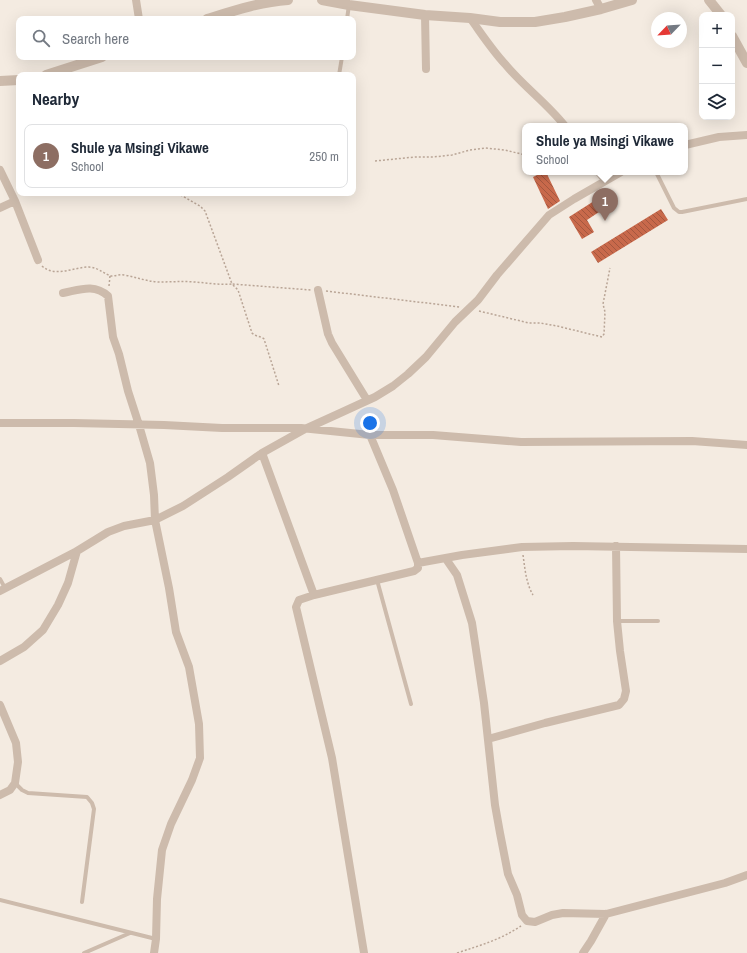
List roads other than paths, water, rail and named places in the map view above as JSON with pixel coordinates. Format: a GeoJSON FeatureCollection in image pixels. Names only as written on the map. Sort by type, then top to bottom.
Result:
{"type":"FeatureCollection","features":[{"type":"Feature","properties":{"kind":"street"},"geometry":{"type":"LineString","coordinates":[[136,0],[139,16]]}},
{"type":"Feature","properties":{"kind":"street"},"geometry":{"type":"LineString","coordinates":[[215,16],[251,6],[288,0]]}},
{"type":"Feature","properties":{"kind":"street"},"geometry":{"type":"LineString","coordinates":[[322,0],[425,15],[500,22],[535,22],[565,17],[598,5],[632,0]]}},
{"type":"Feature","properties":{"kind":"street"},"geometry":{"type":"LineString","coordinates":[[709,0],[719,12]]}},
{"type":"Feature","properties":{"kind":"street"},"geometry":{"type":"LineString","coordinates":[[425,15],[426,69]]}},
{"type":"Feature","properties":{"kind":"street"},"geometry":{"type":"LineString","coordinates":[[470,18],[505,65],[562,123]]}},
{"type":"Feature","properties":{"kind":"street"},"geometry":{"type":"LineString","coordinates":[[735,41],[747,63]]}},
{"type":"Feature","properties":{"kind":"street"},"geometry":{"type":"LineString","coordinates":[[55,72],[93,60]]}},
{"type":"Feature","properties":{"kind":"street"},"geometry":{"type":"LineString","coordinates":[[0,82],[16,80]]}},
{"type":"Feature","properties":{"kind":"street"},"geometry":{"type":"LineString","coordinates":[[688,144],[719,137],[747,135]]}},
{"type":"Feature","properties":{"kind":"street"},"geometry":{"type":"LineString","coordinates":[[0,170],[15,201],[38,260]]}},
{"type":"Feature","properties":{"kind":"street"},"geometry":{"type":"LineString","coordinates":[[601,175],[605,180]]}},
{"type":"Feature","properties":{"kind":"street"},"geometry":{"type":"LineString","coordinates":[[2,589],[77,551],[108,532],[124,526],[155,520],[183,506],[262,453],[305,429],[393,386],[426,357],[455,322],[478,300],[549,215],[615,175]]}},
{"type":"Feature","properties":{"kind":"street"},"geometry":{"type":"LineString","coordinates":[[0,208],[15,201]]}},
{"type":"Feature","properties":{"kind":"street"},"geometry":{"type":"LineString","coordinates":[[63,293],[90,287],[98,289],[108,296],[113,337],[150,463],[155,520],[169,588],[176,632],[189,667],[199,724],[200,758],[192,780],[171,824],[162,850],[154,953]]}},
{"type":"Feature","properties":{"kind":"street"},"geometry":{"type":"LineString","coordinates":[[318,290],[328,334],[332,343],[367,400]]}},
{"type":"Feature","properties":{"kind":"street"},"geometry":{"type":"LineString","coordinates":[[0,423],[139,424],[222,428],[305,429],[370,434],[433,435],[521,442],[692,441],[747,445]]}},
{"type":"Feature","properties":{"kind":"street"},"geometry":{"type":"LineString","coordinates":[[364,953],[332,758],[296,607],[299,600],[314,595],[377,580],[418,568],[418,563],[393,490],[370,434]]}},
{"type":"Feature","properties":{"kind":"street"},"geometry":{"type":"LineString","coordinates":[[262,453],[314,595]]}},
{"type":"Feature","properties":{"kind":"street"},"geometry":{"type":"LineString","coordinates":[[418,563],[462,555],[522,547],[616,546],[747,549]]}},
{"type":"Feature","properties":{"kind":"street"},"geometry":{"type":"LineString","coordinates":[[488,739],[619,705],[624,699],[626,691],[617,621],[616,546]]}},
{"type":"Feature","properties":{"kind":"street"},"geometry":{"type":"LineString","coordinates":[[0,661],[24,647],[43,630],[61,600],[68,583],[77,551]]}},
{"type":"Feature","properties":{"kind":"street"},"geometry":{"type":"LineString","coordinates":[[446,559],[457,575],[472,623],[484,703],[495,805],[500,834],[508,874],[517,895],[522,914],[527,921],[535,922],[552,915],[563,913],[606,914],[725,883],[747,875]]}},
{"type":"Feature","properties":{"kind":"street"},"geometry":{"type":"LineString","coordinates":[[0,705],[16,743],[18,762],[16,783],[10,790],[0,795]]}},
{"type":"Feature","properties":{"kind":"street"},"geometry":{"type":"LineString","coordinates":[[583,953],[606,914]]}},
{"type":"Feature","properties":{"kind":"lane"},"geometry":{"type":"LineString","coordinates":[[342,3],[346,16]]}},
{"type":"Feature","properties":{"kind":"lane"},"geometry":{"type":"LineString","coordinates":[[340,72],[342,60]]}},
{"type":"Feature","properties":{"kind":"lane"},"geometry":{"type":"LineString","coordinates":[[658,175],[674,208],[679,212],[747,199]]}},
{"type":"Feature","properties":{"kind":"lane"},"geometry":{"type":"LineString","coordinates":[[0,579],[2,589]]}},
{"type":"Feature","properties":{"kind":"lane"},"geometry":{"type":"LineString","coordinates":[[377,580],[411,704]]}},
{"type":"Feature","properties":{"kind":"lane"},"geometry":{"type":"LineString","coordinates":[[617,621],[658,621]]}},
{"type":"Feature","properties":{"kind":"lane"},"geometry":{"type":"LineString","coordinates":[[16,783],[22,790],[28,793],[87,797],[92,804],[94,809],[82,902]]}},
{"type":"Feature","properties":{"kind":"lane"},"geometry":{"type":"LineString","coordinates":[[0,900],[156,939]]}},
{"type":"Feature","properties":{"kind":"lane"},"geometry":{"type":"LineString","coordinates":[[84,953],[130,932]]}},
{"type":"Feature","properties":{"kind":"place","name":"Shule ya Msingi Vikawe"},"geometry":{"type":"Point","coordinates":[605,221]}}]}
